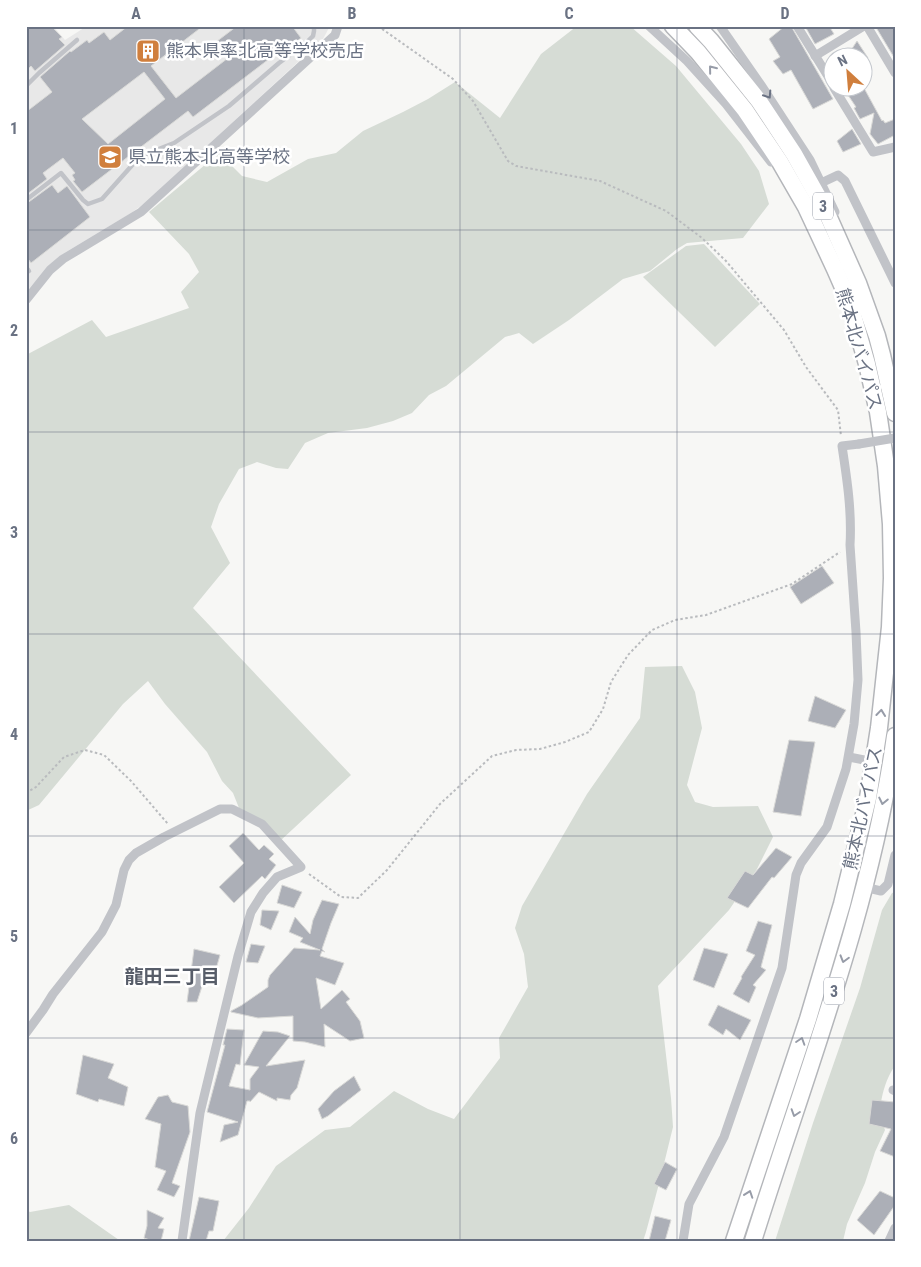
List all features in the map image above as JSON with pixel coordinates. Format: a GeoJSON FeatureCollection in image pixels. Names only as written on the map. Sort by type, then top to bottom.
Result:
{"type":"FeatureCollection","features":[{"type":"Feature","properties":{"kind":"highway","name":"熊本北バイパス"},"geometry":{"type":"LineString","coordinates":[[673,26],[698,52],[746,110],[775,154],[806,207],[835,269],[849,301],[878,412],[886,466],[891,524],[892,578],[890,627],[880,728],[868,798],[842,904],[811,1010],[734,1241]]}},
{"type":"Feature","properties":{"kind":"highway","name":"熊本北バイパス"},"geometry":{"type":"LineString","coordinates":[[697,26],[758,101],[794,154],[826,211],[858,283],[877,336],[895,413]]}},
{"type":"Feature","properties":{"kind":"highway","name":"熊本北バイパス"},"geometry":{"type":"LineString","coordinates":[[753,1241],[844,959],[864,887],[885,794],[895,736]]}},
{"type":"Feature","properties":{"kind":"street"},"geometry":{"type":"LineString","coordinates":[[26,300],[50,270],[63,259],[149,206],[187,168],[335,35],[338,26]]}},
{"type":"Feature","properties":{"kind":"street"},"geometry":{"type":"LineString","coordinates":[[649,26],[687,61],[726,104],[768,158],[796,200],[835,269]]}},
{"type":"Feature","properties":{"kind":"street"},"geometry":{"type":"LineString","coordinates":[[720,26],[810,160],[859,265],[870,301],[877,336]]}},
{"type":"Feature","properties":{"kind":"street"},"geometry":{"type":"LineString","coordinates":[[797,26],[824,71]]}},
{"type":"Feature","properties":{"kind":"street"},"geometry":{"type":"LineString","coordinates":[[815,56],[866,26],[895,74]]}},
{"type":"Feature","properties":{"kind":"street"},"geometry":{"type":"LineString","coordinates":[[841,98],[873,152],[895,148]]}},
{"type":"Feature","properties":{"kind":"street"},"geometry":{"type":"LineString","coordinates":[[821,183],[838,176],[845,181],[895,283]]}},
{"type":"Feature","properties":{"kind":"street"},"geometry":{"type":"LineString","coordinates":[[683,1241],[689,1204],[724,1137],[782,968],[796,875],[801,863],[827,827],[846,768],[854,724],[858,680],[850,545],[851,532],[842,446],[895,438]]}},
{"type":"Feature","properties":{"kind":"street"},"geometry":{"type":"LineString","coordinates":[[848,757],[874,762]]}},
{"type":"Feature","properties":{"kind":"street"},"geometry":{"type":"LineString","coordinates":[[26,1033],[53,994],[102,932],[116,905],[124,870],[129,860],[136,854],[220,809],[232,809],[262,824],[301,867],[277,877],[262,893],[251,912],[238,956],[200,1113],[182,1241]]}},
{"type":"Feature","properties":{"kind":"street"},"geometry":{"type":"LineString","coordinates":[[864,887],[881,891],[888,884],[895,855]]}},
{"type":"Feature","properties":{"kind":"street"},"geometry":{"type":"LineString","coordinates":[[889,1241],[895,1228]]}},
{"type":"Feature","properties":{"kind":"lane"},"geometry":{"type":"LineString","coordinates":[[26,200],[61,173],[88,204],[102,199],[135,162],[146,154],[174,143],[229,106],[279,63],[307,42],[312,36],[314,26]]}},
{"type":"Feature","properties":{"kind":"lane"},"geometry":{"type":"LineString","coordinates":[[26,86],[78,40]]}},
{"type":"Feature","properties":{"kind":"lane"},"geometry":{"type":"LineString","coordinates":[[307,42],[316,53]]}},
{"type":"Feature","properties":{"kind":"path"},"geometry":{"type":"LineString","coordinates":[[378,26],[453,80],[473,102],[508,161],[516,166],[600,181],[666,211],[702,238],[726,260],[784,330],[806,367],[838,410],[842,446]]}},
{"type":"Feature","properties":{"kind":"path"},"geometry":{"type":"LineString","coordinates":[[301,867],[341,897],[358,898],[387,870],[440,804],[492,756],[516,750],[540,749],[565,742],[589,732],[603,709],[612,682],[628,655],[652,630],[675,620],[706,615],[792,584],[850,545]]}},
{"type":"Feature","properties":{"kind":"path"},"geometry":{"type":"LineString","coordinates":[[26,793],[36,787],[64,757],[86,750],[104,755],[131,781],[175,832]]}},
{"type":"Feature","properties":{"kind":"shaded area","name":"県立熊本北高等学校"},"geometry":{"type":"Polygon","coordinates":[[[26,26],[53,26],[65,40],[87,26],[330,26],[323,39],[145,203],[66,252],[52,263],[26,292],[26,26]]]}},
{"type":"Feature","properties":{"kind":"shaded area"},"geometry":{"type":"Polygon","coordinates":[[[577,26],[630,26],[676,66],[741,144],[759,171],[769,204],[743,238],[687,243],[650,271],[623,279],[569,320],[533,344],[519,333],[505,337],[446,386],[429,395],[412,413],[393,421],[367,428],[328,433],[305,443],[288,469],[276,468],[257,462],[239,469],[219,504],[211,527],[230,563],[193,608],[351,775],[279,842],[241,813],[233,793],[222,781],[207,752],[165,704],[148,681],[123,704],[39,805],[26,811],[26,353],[28,354],[92,320],[106,337],[189,308],[181,292],[199,272],[189,254],[149,212],[219,153],[242,176],[267,182],[308,159],[336,153],[363,131],[428,99],[455,82],[500,118],[541,54],[577,26]]]}},
{"type":"Feature","properties":{"kind":"shaded area"},"geometry":{"type":"Polygon","coordinates":[[[704,244],[760,304],[715,347],[643,277],[686,246],[704,244]]]}},
{"type":"Feature","properties":{"kind":"shaded area"},"geometry":{"type":"Polygon","coordinates":[[[682,666],[695,692],[702,728],[687,785],[695,802],[713,807],[758,806],[773,837],[757,869],[729,910],[658,986],[673,1127],[643,1241],[223,1241],[249,1208],[276,1166],[325,1130],[350,1127],[394,1091],[428,1109],[454,1119],[500,1058],[499,1038],[528,987],[524,954],[515,928],[522,906],[587,794],[640,718],[645,667],[682,666]]]}},
{"type":"Feature","properties":{"kind":"shaded area"},"geometry":{"type":"Polygon","coordinates":[[[895,892],[895,1066],[889,1077],[882,1099],[880,1113],[885,1130],[847,1224],[843,1241],[775,1241],[813,1123],[860,988],[882,910],[892,893],[895,892]]]}},
{"type":"Feature","properties":{"kind":"shaded area"},"geometry":{"type":"Polygon","coordinates":[[[69,1205],[119,1241],[26,1241],[26,1210],[30,1212],[69,1205]]]}},
{"type":"Feature","properties":{"kind":"building"},"geometry":{"type":"Polygon","coordinates":[[[26,26],[51,26],[62,37],[59,39],[65,45],[35,71],[31,66],[26,71],[26,26]]]}},
{"type":"Feature","properties":{"kind":"building"},"geometry":{"type":"Polygon","coordinates":[[[128,26],[203,26],[151,66],[176,98],[228,58],[216,42],[237,26],[292,26],[301,38],[273,56],[193,117],[188,111],[82,192],[73,181],[75,180],[72,175],[75,173],[63,158],[43,173],[47,179],[26,195],[26,112],[52,92],[40,77],[70,51],[87,40],[89,43],[104,32],[110,40],[128,26]],[[144,72],[82,119],[108,144],[165,99],[144,72]]]}},
{"type":"Feature","properties":{"kind":"building"},"geometry":{"type":"Polygon","coordinates":[[[785,26],[791,26],[824,83],[824,98],[833,99],[813,109],[791,70],[783,74],[773,61],[780,57],[769,39],[785,26]]]}},
{"type":"Feature","properties":{"kind":"building"},"geometry":{"type":"Polygon","coordinates":[[[811,26],[829,26],[834,34],[815,44],[806,28],[811,26]]]}},
{"type":"Feature","properties":{"kind":"building"},"geometry":{"type":"Polygon","coordinates":[[[882,26],[895,26],[895,59],[877,29],[882,26]]]}},
{"type":"Feature","properties":{"kind":"building"},"geometry":{"type":"Polygon","coordinates":[[[857,41],[862,48],[852,48],[857,41]]]}},
{"type":"Feature","properties":{"kind":"building"},"geometry":{"type":"Polygon","coordinates":[[[850,98],[869,98],[882,121],[885,123],[895,119],[895,135],[878,144],[870,134],[874,113],[860,119],[854,108],[856,107],[850,98]]]}},
{"type":"Feature","properties":{"kind":"building"},"geometry":{"type":"Polygon","coordinates":[[[852,129],[861,144],[843,152],[837,141],[852,129]]]}},
{"type":"Feature","properties":{"kind":"building"},"geometry":{"type":"Polygon","coordinates":[[[52,185],[58,193],[67,186],[90,217],[31,263],[26,256],[26,204],[52,185]]]}},
{"type":"Feature","properties":{"kind":"building"},"geometry":{"type":"Polygon","coordinates":[[[822,566],[834,583],[801,604],[790,587],[822,566]]]}},
{"type":"Feature","properties":{"kind":"building"},"geometry":{"type":"Polygon","coordinates":[[[815,696],[846,710],[835,728],[808,721],[815,696]]]}},
{"type":"Feature","properties":{"kind":"building"},"geometry":{"type":"Polygon","coordinates":[[[789,740],[815,742],[801,816],[773,812],[789,740]]]}},
{"type":"Feature","properties":{"kind":"building"},"geometry":{"type":"Polygon","coordinates":[[[243,833],[259,850],[264,845],[274,854],[269,859],[276,865],[265,879],[262,876],[234,903],[219,887],[244,863],[229,846],[243,833]]]}},
{"type":"Feature","properties":{"kind":"building"},"geometry":{"type":"Polygon","coordinates":[[[776,848],[792,857],[774,878],[772,877],[748,908],[727,898],[745,871],[753,875],[776,848]]]}},
{"type":"Feature","properties":{"kind":"building"},"geometry":{"type":"Polygon","coordinates":[[[282,885],[302,892],[294,908],[277,903],[282,885]]]}},
{"type":"Feature","properties":{"kind":"building"},"geometry":{"type":"Polygon","coordinates":[[[322,900],[339,904],[322,949],[325,952],[322,951],[320,956],[344,963],[335,985],[316,978],[321,1009],[342,990],[350,999],[346,1002],[360,1021],[364,1038],[350,1041],[324,1024],[325,1047],[293,1041],[293,1016],[258,1018],[231,1012],[268,987],[270,975],[294,948],[320,950],[300,942],[303,938],[289,932],[295,917],[310,934],[313,920],[322,900]]]}},
{"type":"Feature","properties":{"kind":"building"},"geometry":{"type":"Polygon","coordinates":[[[262,910],[279,911],[271,930],[260,925],[262,910]]]}},
{"type":"Feature","properties":{"kind":"building"},"geometry":{"type":"Polygon","coordinates":[[[758,921],[772,925],[761,967],[766,970],[753,985],[756,987],[749,1003],[733,994],[755,955],[746,951],[758,921]]]}},
{"type":"Feature","properties":{"kind":"building"},"geometry":{"type":"Polygon","coordinates":[[[251,944],[265,946],[258,963],[246,962],[251,944]]]}},
{"type":"Feature","properties":{"kind":"building"},"geometry":{"type":"Polygon","coordinates":[[[704,948],[728,954],[714,988],[693,980],[704,948]]]}},
{"type":"Feature","properties":{"kind":"building"},"geometry":{"type":"Polygon","coordinates":[[[194,949],[220,955],[213,980],[205,977],[197,1002],[187,1002],[194,949]]]}},
{"type":"Feature","properties":{"kind":"building"},"geometry":{"type":"Polygon","coordinates":[[[718,1005],[751,1020],[740,1040],[726,1029],[723,1035],[708,1025],[718,1005]]]}},
{"type":"Feature","properties":{"kind":"building"},"geometry":{"type":"Polygon","coordinates":[[[227,1029],[244,1030],[240,1065],[236,1064],[229,1086],[250,1090],[250,1079],[259,1067],[244,1065],[263,1031],[278,1032],[290,1036],[266,1066],[305,1060],[297,1088],[291,1095],[290,1100],[277,1098],[277,1101],[259,1092],[250,1102],[247,1101],[238,1135],[220,1142],[224,1125],[238,1122],[207,1112],[225,1045],[223,1045],[227,1029]]]}},
{"type":"Feature","properties":{"kind":"building"},"geometry":{"type":"Polygon","coordinates":[[[83,1055],[114,1064],[108,1078],[128,1087],[124,1106],[99,1099],[98,1102],[76,1094],[83,1055]]]}},
{"type":"Feature","properties":{"kind":"building"},"geometry":{"type":"Polygon","coordinates":[[[354,1076],[361,1090],[322,1119],[318,1109],[334,1091],[354,1076]]]}},
{"type":"Feature","properties":{"kind":"building"},"geometry":{"type":"Polygon","coordinates":[[[168,1095],[172,1102],[188,1106],[190,1132],[172,1183],[180,1186],[174,1197],[157,1190],[166,1171],[155,1167],[161,1124],[145,1119],[158,1097],[168,1095]]]}},
{"type":"Feature","properties":{"kind":"building"},"geometry":{"type":"Polygon","coordinates":[[[872,1100],[895,1102],[895,1157],[880,1151],[891,1129],[869,1124],[872,1100]]]}},
{"type":"Feature","properties":{"kind":"building"},"geometry":{"type":"Polygon","coordinates":[[[665,1162],[677,1169],[666,1190],[654,1184],[665,1162]]]}},
{"type":"Feature","properties":{"kind":"building"},"geometry":{"type":"Polygon","coordinates":[[[880,1191],[895,1198],[895,1205],[874,1235],[857,1220],[880,1191]]]}},
{"type":"Feature","properties":{"kind":"building"},"geometry":{"type":"Polygon","coordinates":[[[199,1197],[219,1201],[213,1231],[209,1231],[206,1241],[189,1241],[199,1197]]]}},
{"type":"Feature","properties":{"kind":"building"},"geometry":{"type":"Polygon","coordinates":[[[147,1210],[164,1218],[158,1228],[164,1229],[161,1241],[144,1238],[147,1226],[147,1210]]]}},
{"type":"Feature","properties":{"kind":"building"},"geometry":{"type":"Polygon","coordinates":[[[655,1216],[671,1220],[665,1241],[649,1241],[655,1216]]]}},
{"type":"Feature","properties":{"kind":"place","name":"熊本県率北高等学校売店"},"geometry":{"type":"Point","coordinates":[148,51]}},
{"type":"Feature","properties":{"kind":"place","name":"県立熊本北高等学校"},"geometry":{"type":"Point","coordinates":[110,157]}},
{"type":"Feature","properties":{"kind":"district","name":"龍田三丁目"},"geometry":{"type":"Point","coordinates":[172,976]}}]}
